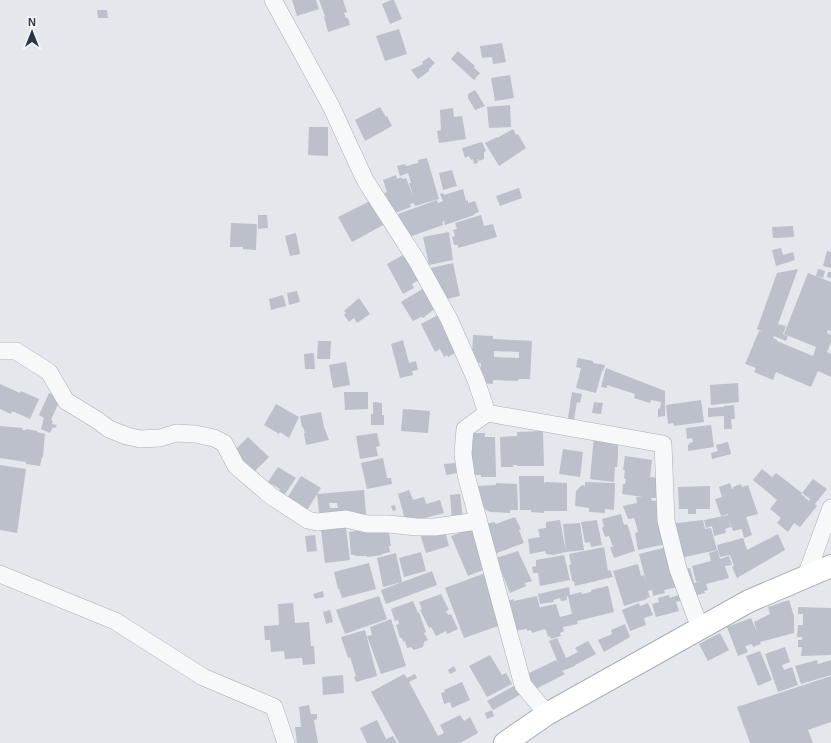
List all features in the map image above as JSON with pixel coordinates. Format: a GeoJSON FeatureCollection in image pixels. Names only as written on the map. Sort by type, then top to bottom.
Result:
{"type":"FeatureCollection","features":[{"type":"Feature","properties":{"kind":"main road"},"geometry":{"type":"LineString","coordinates":[[505,743],[547,714],[749,601],[831,566]]}},
{"type":"Feature","properties":{"kind":"street"},"geometry":{"type":"LineString","coordinates":[[273,0],[331,106],[365,180],[417,261],[448,319],[476,380],[487,413]]}},
{"type":"Feature","properties":{"kind":"street"},"geometry":{"type":"LineString","coordinates":[[0,351],[16,351],[49,372],[66,401],[109,429],[140,439],[160,438],[176,433],[195,434],[214,438],[224,443],[236,466],[272,496],[308,520],[317,522],[346,519],[367,524],[388,524],[417,527],[435,527],[478,521]]}},
{"type":"Feature","properties":{"kind":"street"},"geometry":{"type":"LineString","coordinates":[[547,714],[523,685],[466,475],[463,454],[465,429],[487,413],[662,444],[666,521],[678,569],[700,628]]}},
{"type":"Feature","properties":{"kind":"street"},"geometry":{"type":"LineString","coordinates":[[806,576],[831,508]]}},
{"type":"Feature","properties":{"kind":"street"},"geometry":{"type":"LineString","coordinates":[[0,574],[115,621],[202,677],[274,707],[286,743]]}},
{"type":"Feature","properties":{"kind":"building"},"geometry":{"type":"Polygon","coordinates":[[[292,0],[316,0],[319,9],[297,16],[292,0]]]}},
{"type":"Feature","properties":{"kind":"building"},"geometry":{"type":"Polygon","coordinates":[[[319,0],[343,0],[347,12],[344,13],[346,18],[348,18],[350,25],[328,32],[325,16],[319,0]]]}},
{"type":"Feature","properties":{"kind":"building"},"geometry":{"type":"Polygon","coordinates":[[[394,0],[402,19],[390,24],[382,4],[394,0]]]}},
{"type":"Feature","properties":{"kind":"building"},"geometry":{"type":"Polygon","coordinates":[[[97,10],[107,10],[108,18],[98,18],[97,10]]]}},
{"type":"Feature","properties":{"kind":"building"},"geometry":{"type":"Polygon","coordinates":[[[399,29],[407,54],[385,61],[376,36],[399,29]]]}},
{"type":"Feature","properties":{"kind":"building"},"geometry":{"type":"Polygon","coordinates":[[[502,43],[506,62],[493,64],[492,57],[482,58],[480,46],[502,43]]]}},
{"type":"Feature","properties":{"kind":"building"},"geometry":{"type":"Polygon","coordinates":[[[458,51],[475,66],[474,68],[480,73],[474,80],[451,59],[458,51]]]}},
{"type":"Feature","properties":{"kind":"building"},"geometry":{"type":"Polygon","coordinates":[[[429,57],[435,63],[429,71],[418,79],[411,70],[423,64],[422,62],[429,57]]]}},
{"type":"Feature","properties":{"kind":"building"},"geometry":{"type":"Polygon","coordinates":[[[510,75],[514,98],[495,101],[491,78],[510,75]]]}},
{"type":"Feature","properties":{"kind":"building"},"geometry":{"type":"Polygon","coordinates":[[[475,90],[485,106],[475,110],[468,98],[468,94],[475,90]]]}},
{"type":"Feature","properties":{"kind":"building"},"geometry":{"type":"Polygon","coordinates":[[[510,105],[511,127],[489,128],[487,107],[510,105]]]}},
{"type":"Feature","properties":{"kind":"building"},"geometry":{"type":"Polygon","coordinates":[[[380,107],[392,126],[365,141],[355,120],[380,107]]]}},
{"type":"Feature","properties":{"kind":"building"},"geometry":{"type":"Polygon","coordinates":[[[453,108],[454,117],[462,116],[466,139],[439,143],[437,131],[441,130],[440,110],[453,108]]]}},
{"type":"Feature","properties":{"kind":"building"},"geometry":{"type":"Polygon","coordinates":[[[309,127],[328,127],[328,156],[308,155],[309,127]]]}},
{"type":"Feature","properties":{"kind":"building"},"geometry":{"type":"Polygon","coordinates":[[[513,129],[516,135],[518,134],[526,148],[499,166],[485,143],[513,129]]]}},
{"type":"Feature","properties":{"kind":"building"},"geometry":{"type":"Polygon","coordinates":[[[482,142],[486,151],[484,152],[484,159],[479,161],[477,159],[478,163],[474,164],[473,159],[471,160],[469,156],[465,158],[462,148],[482,142]]]}},
{"type":"Feature","properties":{"kind":"building"},"geometry":{"type":"Polygon","coordinates":[[[427,158],[439,199],[415,206],[414,203],[410,204],[411,207],[392,214],[384,193],[387,192],[383,180],[396,175],[397,179],[402,177],[402,179],[406,178],[414,198],[409,183],[411,183],[408,173],[400,176],[397,166],[405,164],[406,166],[418,163],[418,160],[427,158]]]}},
{"type":"Feature","properties":{"kind":"building"},"geometry":{"type":"Polygon","coordinates":[[[452,170],[457,186],[443,190],[439,173],[452,170]]]}},
{"type":"Feature","properties":{"kind":"building"},"geometry":{"type":"Polygon","coordinates":[[[519,188],[522,198],[500,206],[496,196],[519,188]]]}},
{"type":"Feature","properties":{"kind":"building"},"geometry":{"type":"Polygon","coordinates":[[[463,189],[466,201],[468,200],[468,203],[475,201],[479,212],[445,225],[444,221],[442,222],[443,225],[406,238],[398,214],[437,200],[438,203],[443,201],[440,194],[443,193],[444,195],[463,189]]]}},
{"type":"Feature","properties":{"kind":"building"},"geometry":{"type":"Polygon","coordinates":[[[372,200],[385,224],[352,242],[338,217],[372,200]]]}},
{"type":"Feature","properties":{"kind":"building"},"geometry":{"type":"Polygon","coordinates":[[[258,215],[267,215],[268,228],[258,229],[258,215]]]}},
{"type":"Feature","properties":{"kind":"building"},"geometry":{"type":"Polygon","coordinates":[[[481,215],[484,226],[493,224],[497,237],[458,248],[458,245],[454,245],[452,237],[455,236],[453,230],[457,229],[455,223],[481,215]]]}},
{"type":"Feature","properties":{"kind":"building"},"geometry":{"type":"Polygon","coordinates":[[[231,223],[257,224],[256,250],[243,249],[243,247],[230,247],[231,223]]]}},
{"type":"Feature","properties":{"kind":"building"},"geometry":{"type":"Polygon","coordinates":[[[793,226],[794,237],[773,238],[772,227],[793,226]]]}},
{"type":"Feature","properties":{"kind":"building"},"geometry":{"type":"Polygon","coordinates":[[[449,232],[453,260],[429,265],[423,237],[449,232]]]}},
{"type":"Feature","properties":{"kind":"building"},"geometry":{"type":"Polygon","coordinates":[[[296,233],[300,254],[290,256],[285,236],[296,233]]]}},
{"type":"Feature","properties":{"kind":"building"},"geometry":{"type":"Polygon","coordinates":[[[781,248],[783,255],[793,252],[795,260],[776,266],[772,250],[781,248]]]}},
{"type":"Feature","properties":{"kind":"building"},"geometry":{"type":"Polygon","coordinates":[[[827,251],[831,252],[831,268],[823,266],[827,251]]]}},
{"type":"Feature","properties":{"kind":"building"},"geometry":{"type":"Polygon","coordinates":[[[405,254],[419,280],[412,284],[414,288],[403,294],[387,264],[405,254]]]}},
{"type":"Feature","properties":{"kind":"building"},"geometry":{"type":"Polygon","coordinates":[[[453,263],[460,296],[443,300],[434,281],[431,268],[453,263]]]}},
{"type":"Feature","properties":{"kind":"building"},"geometry":{"type":"Polygon","coordinates":[[[798,269],[778,324],[786,326],[783,334],[788,336],[786,341],[774,336],[773,338],[813,356],[816,347],[784,334],[808,273],[831,282],[831,331],[828,330],[827,333],[831,335],[831,342],[827,352],[831,354],[831,377],[818,371],[811,387],[776,372],[773,380],[754,372],[756,368],[745,364],[759,331],[763,332],[757,329],[777,273],[798,269]]]}},
{"type":"Feature","properties":{"kind":"building"},"geometry":{"type":"Polygon","coordinates":[[[818,269],[825,271],[823,278],[816,276],[818,269]]]}},
{"type":"Feature","properties":{"kind":"building"},"geometry":{"type":"Polygon","coordinates":[[[828,272],[831,272],[831,278],[827,277],[828,272]]]}},
{"type":"Feature","properties":{"kind":"building"},"geometry":{"type":"Polygon","coordinates":[[[424,288],[437,307],[423,318],[421,317],[413,321],[401,302],[424,288]]]}},
{"type":"Feature","properties":{"kind":"building"},"geometry":{"type":"Polygon","coordinates":[[[297,291],[300,302],[289,305],[287,293],[297,291]]]}},
{"type":"Feature","properties":{"kind":"building"},"geometry":{"type":"Polygon","coordinates":[[[283,295],[286,306],[271,310],[269,299],[283,295]]]}},
{"type":"Feature","properties":{"kind":"building"},"geometry":{"type":"Polygon","coordinates":[[[359,298],[370,314],[357,323],[354,318],[349,322],[344,315],[346,313],[344,311],[359,298]]]}},
{"type":"Feature","properties":{"kind":"building"},"geometry":{"type":"Polygon","coordinates":[[[442,313],[457,352],[448,357],[447,355],[444,357],[440,349],[435,352],[421,324],[442,313]]]}},
{"type":"Feature","properties":{"kind":"building"},"geometry":{"type":"Polygon","coordinates":[[[473,335],[493,336],[493,339],[532,341],[530,379],[519,379],[518,381],[493,380],[493,384],[480,383],[481,363],[473,362],[473,335]],[[494,351],[494,357],[519,358],[519,352],[494,351]]]}},
{"type":"Feature","properties":{"kind":"building"},"geometry":{"type":"Polygon","coordinates":[[[403,340],[409,363],[416,361],[418,370],[412,371],[413,375],[400,378],[391,344],[403,340]]]}},
{"type":"Feature","properties":{"kind":"building"},"geometry":{"type":"Polygon","coordinates":[[[318,341],[331,341],[330,359],[317,359],[318,341]]]}},
{"type":"Feature","properties":{"kind":"building"},"geometry":{"type":"Polygon","coordinates":[[[314,353],[315,369],[305,369],[304,354],[314,353]]]}},
{"type":"Feature","properties":{"kind":"building"},"geometry":{"type":"Polygon","coordinates":[[[578,358],[605,365],[596,393],[576,388],[581,368],[576,367],[578,358]]]}},
{"type":"Feature","properties":{"kind":"building"},"geometry":{"type":"Polygon","coordinates":[[[346,362],[350,385],[333,388],[329,365],[346,362]]]}},
{"type":"Feature","properties":{"kind":"building"},"geometry":{"type":"Polygon","coordinates":[[[606,368],[665,391],[665,416],[658,417],[658,409],[660,408],[661,402],[651,400],[650,403],[634,398],[635,394],[607,385],[607,388],[601,387],[606,368]]]}},
{"type":"Feature","properties":{"kind":"building"},"geometry":{"type":"Polygon","coordinates":[[[738,383],[739,402],[711,405],[710,385],[738,383]]]}},
{"type":"Feature","properties":{"kind":"building"},"geometry":{"type":"Polygon","coordinates":[[[0,384],[20,393],[21,391],[39,399],[30,419],[12,411],[11,414],[0,409],[0,384]]]}},
{"type":"Feature","properties":{"kind":"building"},"geometry":{"type":"Polygon","coordinates":[[[344,392],[368,392],[368,409],[345,410],[344,392]]]}},
{"type":"Feature","properties":{"kind":"building"},"geometry":{"type":"Polygon","coordinates":[[[572,392],[582,394],[580,403],[577,402],[573,425],[567,424],[572,392]]]}},
{"type":"Feature","properties":{"kind":"building"},"geometry":{"type":"Polygon","coordinates":[[[49,393],[56,396],[59,402],[51,420],[53,421],[52,424],[57,425],[55,428],[53,427],[50,433],[41,429],[44,418],[39,415],[49,393]]]}},
{"type":"Feature","properties":{"kind":"building"},"geometry":{"type":"Polygon","coordinates":[[[701,400],[704,422],[674,426],[673,423],[668,424],[666,405],[701,400]]]}},
{"type":"Feature","properties":{"kind":"building"},"geometry":{"type":"Polygon","coordinates":[[[373,402],[382,403],[384,425],[371,425],[373,402]]]}},
{"type":"Feature","properties":{"kind":"building"},"geometry":{"type":"Polygon","coordinates":[[[594,402],[603,403],[601,414],[592,413],[594,402]]]}},
{"type":"Feature","properties":{"kind":"building"},"geometry":{"type":"Polygon","coordinates":[[[276,404],[299,417],[289,438],[264,425],[276,404]]]}},
{"type":"Feature","properties":{"kind":"building"},"geometry":{"type":"Polygon","coordinates":[[[734,405],[735,419],[731,419],[732,429],[724,429],[724,416],[708,417],[708,408],[734,405]]]}},
{"type":"Feature","properties":{"kind":"building"},"geometry":{"type":"Polygon","coordinates":[[[403,409],[430,411],[428,433],[401,431],[403,409]]]}},
{"type":"Feature","properties":{"kind":"building"},"geometry":{"type":"Polygon","coordinates":[[[321,412],[324,427],[329,440],[306,445],[305,433],[300,416],[321,412]]]}},
{"type":"Feature","properties":{"kind":"building"},"geometry":{"type":"Polygon","coordinates":[[[711,425],[714,447],[688,451],[689,443],[693,442],[692,438],[687,439],[686,428],[711,425]]]}},
{"type":"Feature","properties":{"kind":"building"},"geometry":{"type":"Polygon","coordinates":[[[0,426],[23,428],[22,430],[26,429],[45,434],[43,457],[40,466],[0,458],[0,426]]]}},
{"type":"Feature","properties":{"kind":"building"},"geometry":{"type":"Polygon","coordinates":[[[543,431],[544,466],[513,465],[513,467],[501,467],[500,437],[517,436],[517,432],[543,431]]]}},
{"type":"Feature","properties":{"kind":"building"},"geometry":{"type":"Polygon","coordinates":[[[377,433],[380,446],[376,447],[378,456],[360,459],[356,436],[377,433]]]}},
{"type":"Feature","properties":{"kind":"building"},"geometry":{"type":"Polygon","coordinates":[[[470,433],[485,433],[485,437],[495,437],[496,477],[481,477],[481,475],[472,475],[472,448],[470,433]]]}},
{"type":"Feature","properties":{"kind":"building"},"geometry":{"type":"Polygon","coordinates":[[[594,436],[618,439],[618,457],[617,467],[615,467],[614,482],[590,479],[594,436]]]}},
{"type":"Feature","properties":{"kind":"building"},"geometry":{"type":"Polygon","coordinates":[[[248,437],[269,457],[253,473],[232,453],[248,437]]]}},
{"type":"Feature","properties":{"kind":"building"},"geometry":{"type":"Polygon","coordinates":[[[728,442],[731,454],[712,459],[711,453],[718,451],[716,445],[728,442]]]}},
{"type":"Feature","properties":{"kind":"building"},"geometry":{"type":"Polygon","coordinates":[[[563,449],[583,452],[580,477],[559,474],[563,449]]]}},
{"type":"Feature","properties":{"kind":"building"},"geometry":{"type":"Polygon","coordinates":[[[625,456],[652,460],[650,477],[660,478],[658,498],[651,498],[652,501],[660,500],[666,544],[638,550],[635,533],[638,532],[634,518],[628,519],[623,506],[637,503],[636,497],[643,497],[622,494],[623,484],[625,484],[626,479],[624,478],[625,470],[623,470],[625,456]]]}},
{"type":"Feature","properties":{"kind":"building"},"geometry":{"type":"Polygon","coordinates":[[[383,458],[387,478],[391,478],[392,484],[367,489],[361,463],[383,458]]]}},
{"type":"Feature","properties":{"kind":"building"},"geometry":{"type":"Polygon","coordinates":[[[455,463],[457,473],[446,475],[444,464],[455,463]]]}},
{"type":"Feature","properties":{"kind":"building"},"geometry":{"type":"Polygon","coordinates":[[[0,465],[26,469],[17,533],[0,530],[0,465]]]}},
{"type":"Feature","properties":{"kind":"building"},"geometry":{"type":"Polygon","coordinates":[[[278,467],[296,478],[283,497],[278,494],[280,489],[268,482],[278,467]]]}},
{"type":"Feature","properties":{"kind":"building"},"geometry":{"type":"Polygon","coordinates":[[[762,469],[772,477],[776,473],[802,493],[813,479],[827,489],[815,504],[817,506],[800,527],[794,523],[788,532],[777,523],[781,518],[770,509],[777,500],[753,480],[762,469]],[[802,493],[801,494],[809,501],[810,499],[802,493]]]}},
{"type":"Feature","properties":{"kind":"building"},"geometry":{"type":"Polygon","coordinates":[[[301,476],[321,488],[304,515],[284,503],[301,476]]]}},
{"type":"Feature","properties":{"kind":"building"},"geometry":{"type":"Polygon","coordinates":[[[519,476],[544,476],[544,484],[545,482],[567,483],[567,511],[544,511],[544,513],[531,512],[531,510],[520,510],[519,476]]]}},
{"type":"Feature","properties":{"kind":"building"},"geometry":{"type":"Polygon","coordinates":[[[585,482],[615,483],[614,510],[605,509],[605,513],[589,512],[589,508],[575,506],[576,491],[582,485],[585,486],[585,482]]]}},
{"type":"Feature","properties":{"kind":"building"},"geometry":{"type":"Polygon","coordinates":[[[496,483],[517,484],[518,510],[510,510],[510,513],[491,512],[486,510],[479,499],[478,486],[496,485],[496,483]]]}},
{"type":"Feature","properties":{"kind":"building"},"geometry":{"type":"Polygon","coordinates":[[[730,483],[732,489],[734,488],[733,487],[741,484],[742,487],[748,485],[758,514],[746,517],[752,535],[744,538],[742,529],[733,531],[728,517],[731,527],[725,529],[726,533],[714,536],[712,526],[706,528],[704,520],[728,515],[721,516],[715,499],[722,497],[719,487],[730,483]]]}},
{"type":"Feature","properties":{"kind":"building"},"geometry":{"type":"Polygon","coordinates":[[[710,486],[710,509],[696,509],[696,514],[688,514],[688,509],[679,509],[678,487],[710,486]]]}},
{"type":"Feature","properties":{"kind":"building"},"geometry":{"type":"Polygon","coordinates":[[[364,490],[366,514],[320,521],[317,494],[364,490]],[[329,503],[330,508],[338,508],[337,503],[329,503]]]}},
{"type":"Feature","properties":{"kind":"building"},"geometry":{"type":"Polygon","coordinates":[[[409,490],[413,500],[424,497],[426,504],[440,500],[444,513],[406,523],[398,494],[409,490]]]}},
{"type":"Feature","properties":{"kind":"building"},"geometry":{"type":"Polygon","coordinates":[[[460,494],[463,518],[452,520],[450,495],[460,494]]]}},
{"type":"Feature","properties":{"kind":"building"},"geometry":{"type":"Polygon","coordinates":[[[395,505],[396,510],[393,511],[391,506],[395,505]]]}},
{"type":"Feature","properties":{"kind":"building"},"geometry":{"type":"Polygon","coordinates":[[[621,514],[624,525],[627,524],[629,529],[635,551],[614,558],[610,547],[613,547],[609,536],[605,537],[602,528],[604,527],[602,519],[621,514]]]}},
{"type":"Feature","properties":{"kind":"building"},"geometry":{"type":"Polygon","coordinates":[[[515,517],[521,529],[519,530],[524,543],[494,554],[483,525],[494,522],[496,524],[515,517]]]}},
{"type":"Feature","properties":{"kind":"building"},"geometry":{"type":"Polygon","coordinates":[[[345,520],[350,560],[325,563],[320,522],[345,520]]]}},
{"type":"Feature","properties":{"kind":"building"},"geometry":{"type":"Polygon","coordinates":[[[560,520],[566,552],[553,555],[546,554],[545,551],[530,554],[528,539],[540,537],[538,529],[546,528],[546,522],[560,520]]]}},
{"type":"Feature","properties":{"kind":"building"},"geometry":{"type":"Polygon","coordinates":[[[597,520],[602,545],[591,547],[590,542],[585,543],[581,522],[597,520]]]}},
{"type":"Feature","properties":{"kind":"building"},"geometry":{"type":"Polygon","coordinates":[[[703,520],[705,529],[711,528],[717,550],[676,559],[669,524],[703,520]]]}},
{"type":"Feature","properties":{"kind":"building"},"geometry":{"type":"Polygon","coordinates":[[[580,523],[584,550],[566,552],[563,524],[580,523]]]}},
{"type":"Feature","properties":{"kind":"building"},"geometry":{"type":"Polygon","coordinates":[[[388,527],[391,546],[389,546],[390,552],[382,555],[367,557],[351,555],[349,532],[388,527]]]}},
{"type":"Feature","properties":{"kind":"building"},"geometry":{"type":"Polygon","coordinates":[[[444,528],[449,546],[426,553],[420,534],[444,528]]]}},
{"type":"Feature","properties":{"kind":"building"},"geometry":{"type":"Polygon","coordinates":[[[473,528],[484,565],[481,566],[483,570],[468,576],[451,536],[473,528]]]}},
{"type":"Feature","properties":{"kind":"building"},"geometry":{"type":"Polygon","coordinates":[[[778,534],[785,550],[737,578],[732,567],[734,566],[730,555],[720,557],[717,545],[743,538],[747,550],[778,534]]]}},
{"type":"Feature","properties":{"kind":"building"},"geometry":{"type":"Polygon","coordinates":[[[315,535],[317,551],[307,552],[305,536],[315,535]]]}},
{"type":"Feature","properties":{"kind":"building"},"geometry":{"type":"Polygon","coordinates":[[[604,547],[608,571],[610,570],[613,577],[575,586],[574,581],[572,581],[569,565],[571,564],[569,554],[604,547]]]}},
{"type":"Feature","properties":{"kind":"building"},"geometry":{"type":"Polygon","coordinates":[[[667,547],[677,587],[664,590],[665,593],[653,596],[652,590],[648,591],[650,597],[647,599],[624,606],[613,571],[638,564],[641,576],[644,575],[647,585],[639,554],[667,547]]]}},
{"type":"Feature","properties":{"kind":"building"},"geometry":{"type":"Polygon","coordinates":[[[718,550],[720,559],[729,556],[732,565],[725,566],[729,578],[706,584],[708,590],[704,591],[705,593],[690,597],[682,570],[690,568],[694,583],[701,581],[696,582],[692,566],[711,561],[709,553],[718,550]]]}},
{"type":"Feature","properties":{"kind":"building"},"geometry":{"type":"Polygon","coordinates":[[[518,551],[532,581],[525,583],[526,586],[510,593],[496,558],[518,551]]]}},
{"type":"Feature","properties":{"kind":"building"},"geometry":{"type":"Polygon","coordinates":[[[421,552],[426,571],[404,577],[399,558],[421,552]]]}},
{"type":"Feature","properties":{"kind":"building"},"geometry":{"type":"Polygon","coordinates":[[[396,553],[402,582],[383,587],[377,558],[396,553]]]}},
{"type":"Feature","properties":{"kind":"building"},"geometry":{"type":"Polygon","coordinates":[[[564,555],[570,580],[540,586],[538,573],[533,573],[532,567],[536,566],[536,560],[564,555]]]}},
{"type":"Feature","properties":{"kind":"building"},"geometry":{"type":"Polygon","coordinates":[[[369,563],[376,589],[342,598],[334,572],[369,563]]]}},
{"type":"Feature","properties":{"kind":"building"},"geometry":{"type":"Polygon","coordinates":[[[432,571],[437,585],[386,604],[381,590],[432,571]]]}},
{"type":"Feature","properties":{"kind":"building"},"geometry":{"type":"Polygon","coordinates":[[[488,572],[504,624],[464,638],[445,588],[488,572]]]}},
{"type":"Feature","properties":{"kind":"building"},"geometry":{"type":"Polygon","coordinates":[[[608,586],[614,612],[577,621],[578,624],[563,627],[564,631],[560,633],[561,636],[551,639],[550,636],[548,637],[546,630],[544,629],[532,633],[531,630],[527,631],[527,629],[514,631],[507,601],[537,596],[540,608],[556,604],[560,617],[572,614],[568,596],[567,600],[561,601],[560,598],[553,600],[554,602],[540,604],[538,594],[569,587],[570,595],[581,592],[582,594],[608,586]]]}},
{"type":"Feature","properties":{"kind":"building"},"geometry":{"type":"Polygon","coordinates":[[[323,591],[324,597],[315,599],[313,594],[323,591]]]}},
{"type":"Feature","properties":{"kind":"building"},"geometry":{"type":"Polygon","coordinates":[[[684,593],[686,599],[676,602],[679,611],[656,617],[652,604],[659,602],[658,598],[669,595],[670,598],[684,593]]]}},
{"type":"Feature","properties":{"kind":"building"},"geometry":{"type":"Polygon","coordinates":[[[441,594],[449,610],[446,611],[448,615],[451,614],[458,629],[447,634],[446,631],[436,636],[431,627],[429,628],[420,610],[422,609],[419,602],[441,594]]]}},
{"type":"Feature","properties":{"kind":"building"},"geometry":{"type":"Polygon","coordinates":[[[379,596],[387,619],[345,634],[336,610],[379,596]]]}},
{"type":"Feature","properties":{"kind":"building"},"geometry":{"type":"Polygon","coordinates":[[[789,600],[794,616],[794,633],[760,642],[761,644],[753,647],[752,644],[745,646],[748,652],[738,656],[727,627],[751,618],[757,632],[754,622],[770,614],[768,607],[789,600]]]}},
{"type":"Feature","properties":{"kind":"building"},"geometry":{"type":"Polygon","coordinates":[[[413,601],[418,613],[419,612],[426,632],[424,633],[428,640],[424,642],[423,647],[414,650],[411,647],[407,648],[405,641],[403,642],[402,638],[400,638],[396,625],[399,624],[398,620],[395,621],[391,609],[413,601]]]}},
{"type":"Feature","properties":{"kind":"building"},"geometry":{"type":"Polygon","coordinates":[[[293,603],[295,623],[309,622],[311,646],[314,646],[315,664],[303,665],[302,658],[285,659],[284,651],[271,652],[270,640],[265,640],[264,626],[279,625],[278,604],[293,603]]]}},
{"type":"Feature","properties":{"kind":"building"},"geometry":{"type":"Polygon","coordinates":[[[639,603],[640,606],[648,603],[653,615],[644,618],[646,625],[630,631],[622,610],[639,603]]]}},
{"type":"Feature","properties":{"kind":"building"},"geometry":{"type":"Polygon","coordinates":[[[798,607],[831,608],[831,655],[801,656],[802,647],[798,647],[798,640],[802,640],[802,637],[797,637],[798,625],[803,625],[803,614],[798,614],[798,607]]]}},
{"type":"Feature","properties":{"kind":"building"},"geometry":{"type":"Polygon","coordinates":[[[330,610],[333,622],[326,624],[323,612],[330,610]]]}},
{"type":"Feature","properties":{"kind":"building"},"geometry":{"type":"Polygon","coordinates":[[[391,619],[406,666],[381,674],[367,636],[372,635],[370,627],[391,619]]]}},
{"type":"Feature","properties":{"kind":"building"},"geometry":{"type":"Polygon","coordinates":[[[625,624],[630,637],[604,652],[598,640],[612,634],[611,630],[625,624]]]}},
{"type":"Feature","properties":{"kind":"building"},"geometry":{"type":"Polygon","coordinates":[[[365,630],[377,676],[356,682],[354,677],[356,676],[350,657],[348,658],[341,637],[365,630]]]}},
{"type":"Feature","properties":{"kind":"building"},"geometry":{"type":"Polygon","coordinates":[[[720,633],[729,650],[708,661],[699,644],[720,633]]]}},
{"type":"Feature","properties":{"kind":"building"},"geometry":{"type":"Polygon","coordinates":[[[557,638],[566,658],[578,652],[575,648],[588,641],[596,654],[575,666],[562,671],[565,674],[532,691],[525,675],[556,660],[558,663],[549,641],[557,638]]]}},
{"type":"Feature","properties":{"kind":"building"},"geometry":{"type":"Polygon","coordinates":[[[785,647],[790,662],[782,665],[784,670],[792,667],[798,685],[778,692],[765,654],[785,647]]]}},
{"type":"Feature","properties":{"kind":"building"},"geometry":{"type":"Polygon","coordinates":[[[760,651],[772,680],[758,686],[746,656],[760,651]]]}},
{"type":"Feature","properties":{"kind":"building"},"geometry":{"type":"Polygon","coordinates":[[[490,655],[502,675],[506,673],[512,684],[487,697],[469,666],[490,655]]]}},
{"type":"Feature","properties":{"kind":"building"},"geometry":{"type":"Polygon","coordinates":[[[817,660],[818,664],[831,660],[831,675],[801,684],[795,666],[817,660]]]}},
{"type":"Feature","properties":{"kind":"building"},"geometry":{"type":"Polygon","coordinates":[[[454,666],[456,671],[450,674],[448,670],[454,666]]]}},
{"type":"Feature","properties":{"kind":"building"},"geometry":{"type":"Polygon","coordinates":[[[404,674],[407,678],[415,674],[417,678],[409,682],[438,736],[444,733],[440,725],[460,715],[464,721],[470,717],[478,733],[460,743],[399,743],[371,692],[404,674]]]}},
{"type":"Feature","properties":{"kind":"building"},"geometry":{"type":"Polygon","coordinates":[[[343,675],[344,693],[323,695],[322,677],[343,675]]]}},
{"type":"Feature","properties":{"kind":"building"},"geometry":{"type":"Polygon","coordinates":[[[831,676],[831,722],[808,730],[813,743],[750,743],[737,707],[831,676]]]}},
{"type":"Feature","properties":{"kind":"building"},"geometry":{"type":"Polygon","coordinates":[[[462,682],[470,700],[452,708],[450,702],[444,704],[441,693],[445,692],[444,690],[462,682]]]}},
{"type":"Feature","properties":{"kind":"building"},"geometry":{"type":"Polygon","coordinates":[[[519,683],[525,692],[493,710],[487,701],[519,683]]]}},
{"type":"Feature","properties":{"kind":"building"},"geometry":{"type":"Polygon","coordinates":[[[309,705],[311,714],[317,714],[317,719],[314,720],[318,743],[297,743],[295,727],[301,727],[299,707],[309,705]]]}},
{"type":"Feature","properties":{"kind":"building"},"geometry":{"type":"Polygon","coordinates":[[[492,710],[494,716],[487,719],[485,713],[492,710]]]}},
{"type":"Feature","properties":{"kind":"building"},"geometry":{"type":"Polygon","coordinates":[[[377,720],[386,739],[393,736],[397,743],[367,743],[360,728],[377,720]]]}}]}
